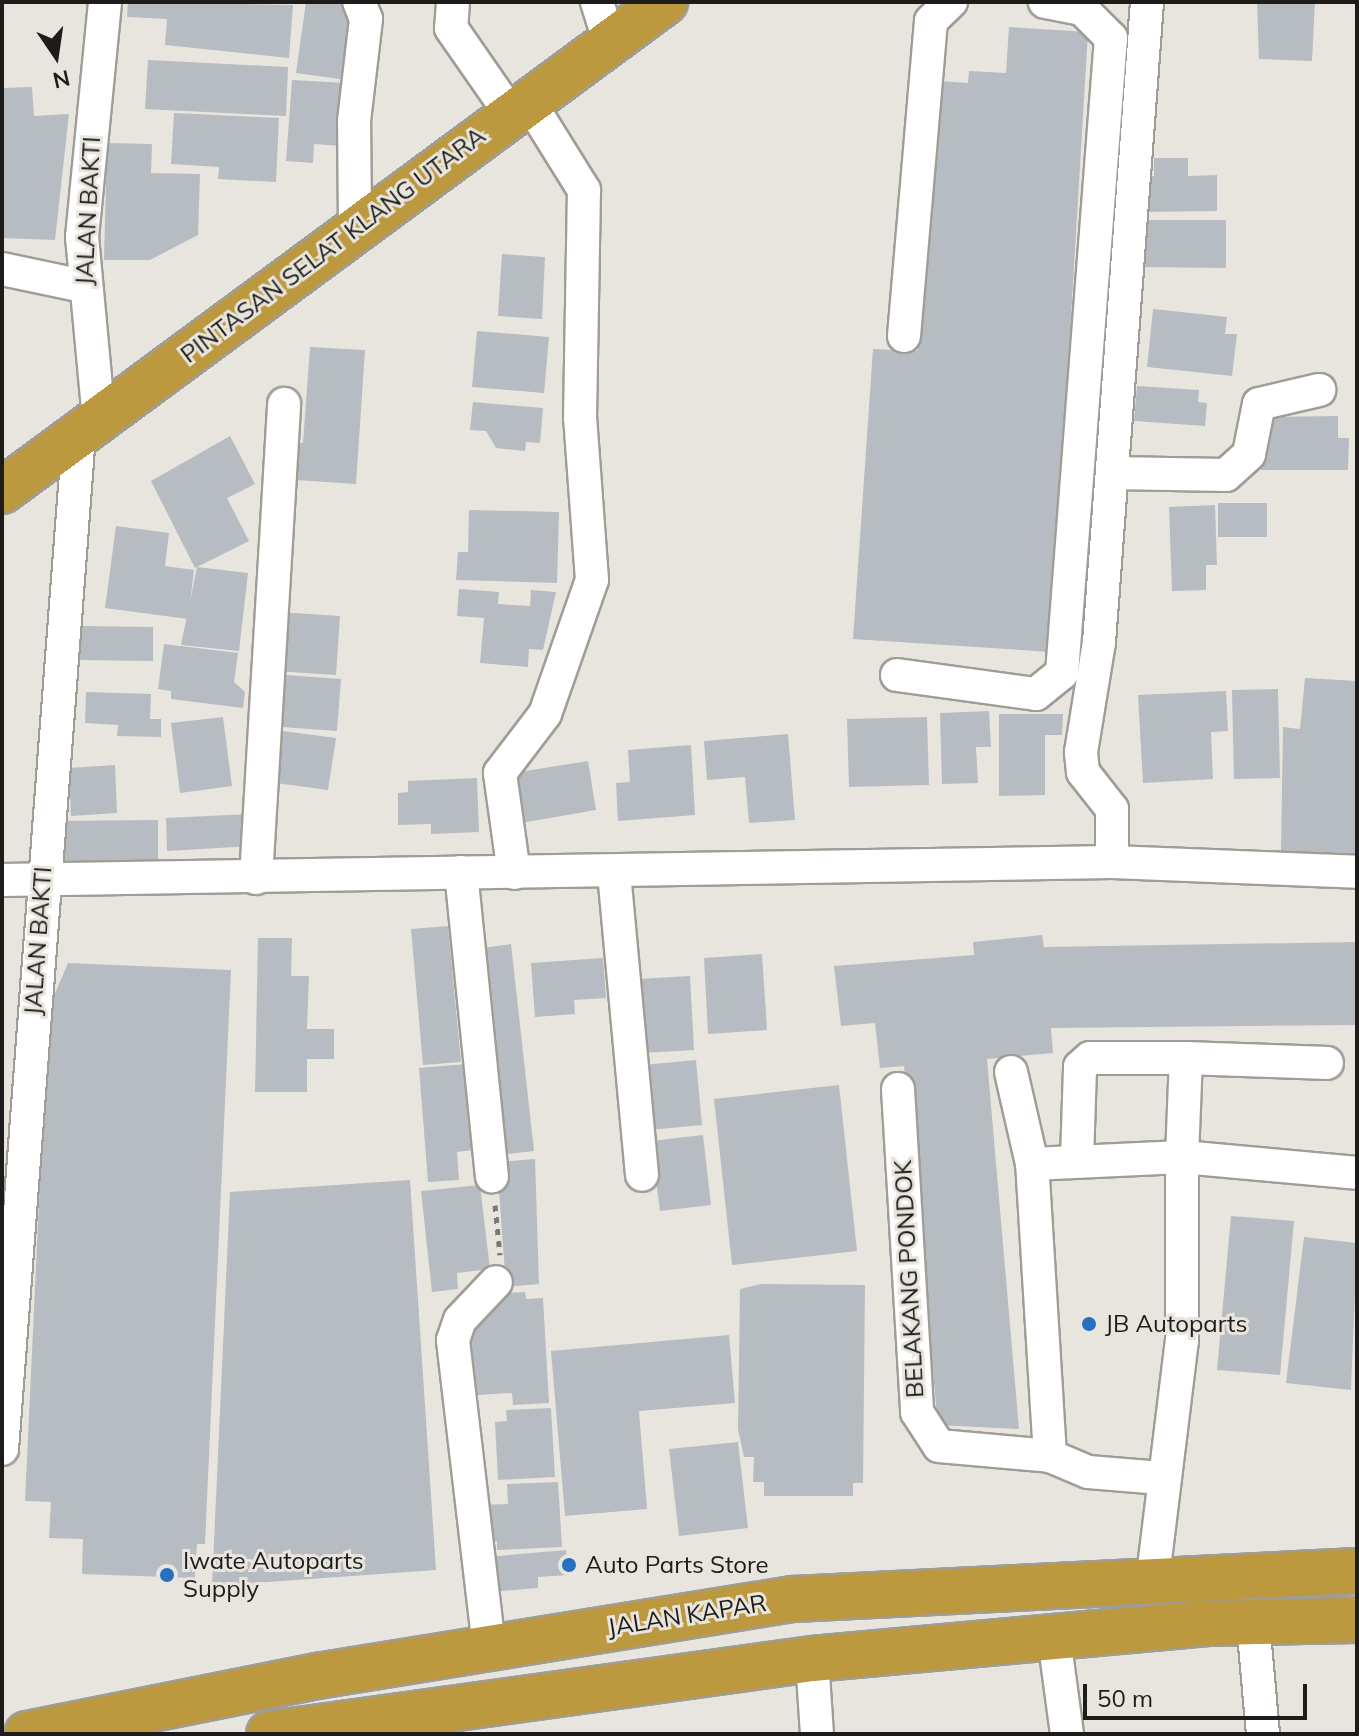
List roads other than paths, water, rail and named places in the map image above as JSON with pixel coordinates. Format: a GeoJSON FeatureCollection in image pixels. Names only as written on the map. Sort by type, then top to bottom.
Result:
{"type":"FeatureCollection","features":[{"type":"Feature","properties":{"kind":"highway","name":"PINTASAN SELAT KLANG UTARA"},"geometry":{"type":"LineString","coordinates":[[2,491],[355,226],[665,2]]}},
{"type":"Feature","properties":{"kind":"highway","name":"JALAN KAPAR"},"geometry":{"type":"LineString","coordinates":[[27,1734],[489,1647],[794,1599],[1153,1576],[1357,1571]]}},
{"type":"Feature","properties":{"kind":"highway"},"geometry":{"type":"LineString","coordinates":[[1308,1620],[1357,1632]]}},
{"type":"Feature","properties":{"kind":"highway"},"geometry":{"type":"LineString","coordinates":[[269,1734],[412,1711],[812,1659],[1253,1622],[1357,1620]]}},
{"type":"Feature","properties":{"kind":"street","name":"JALAN BAKTI"},"geometry":{"type":"LineString","coordinates":[[2,1449],[42,881],[89,427],[83,286],[105,2]]}},
{"type":"Feature","properties":{"kind":"street"},"geometry":{"type":"LineString","coordinates":[[355,226],[354,121],[366,19],[359,2]]}},
{"type":"Feature","properties":{"kind":"street"},"geometry":{"type":"LineString","coordinates":[[453,2],[451,28],[519,106],[584,190],[580,418],[592,580],[545,714],[500,773],[514,873]]}},
{"type":"Feature","properties":{"kind":"street"},"geometry":{"type":"LineString","coordinates":[[597,2],[610,43]]}},
{"type":"Feature","properties":{"kind":"street"},"geometry":{"type":"LineString","coordinates":[[904,336],[931,21],[951,2]]}},
{"type":"Feature","properties":{"kind":"street"},"geometry":{"type":"LineString","coordinates":[[897,675],[1036,694],[1062,673],[1111,38],[1082,9],[1045,2]]}},
{"type":"Feature","properties":{"kind":"street"},"geometry":{"type":"LineString","coordinates":[[1112,862],[1112,809],[1083,772],[1081,752],[1113,473],[1147,2]]}},
{"type":"Feature","properties":{"kind":"street"},"geometry":{"type":"LineString","coordinates":[[2,269],[83,286]]}},
{"type":"Feature","properties":{"kind":"street"},"geometry":{"type":"LineString","coordinates":[[1113,473],[1226,475],[1249,454],[1259,404],[1319,390]]}},
{"type":"Feature","properties":{"kind":"street"},"geometry":{"type":"LineString","coordinates":[[256,878],[284,404]]}},
{"type":"Feature","properties":{"kind":"street"},"geometry":{"type":"LineString","coordinates":[[2,880],[256,878],[461,872],[614,873],[1112,862],[1357,872]]}},
{"type":"Feature","properties":{"kind":"street"},"geometry":{"type":"LineString","coordinates":[[461,872],[492,1176]]}},
{"type":"Feature","properties":{"kind":"street"},"geometry":{"type":"LineString","coordinates":[[614,873],[642,1175]]}},
{"type":"Feature","properties":{"kind":"street"},"geometry":{"type":"LineString","coordinates":[[1077,1159],[1080,1067],[1090,1058],[1327,1063]]}},
{"type":"Feature","properties":{"kind":"street"},"geometry":{"type":"LineString","coordinates":[[1153,1576],[1161,1478],[1182,1341],[1182,1157],[1186,1058]]}},
{"type":"Feature","properties":{"kind":"street"},"geometry":{"type":"LineString","coordinates":[[1011,1072],[1032,1164],[1050,1456],[1088,1472],[1161,1478]]}},
{"type":"Feature","properties":{"kind":"street","name":"BELAKANG PONDOK"},"geometry":{"type":"LineString","coordinates":[[898,1089],[917,1412],[939,1446],[1050,1456]]}},
{"type":"Feature","properties":{"kind":"street"},"geometry":{"type":"LineString","coordinates":[[1032,1164],[1077,1159],[1182,1157],[1357,1173]]}},
{"type":"Feature","properties":{"kind":"street"},"geometry":{"type":"LineString","coordinates":[[489,1647],[453,1340],[460,1320],[496,1282]]}},
{"type":"Feature","properties":{"kind":"street"},"geometry":{"type":"LineString","coordinates":[[1253,1622],[1263,1734]]}},
{"type":"Feature","properties":{"kind":"street"},"geometry":{"type":"LineString","coordinates":[[1054,1638],[1067,1734]]}},
{"type":"Feature","properties":{"kind":"street"},"geometry":{"type":"LineString","coordinates":[[812,1659],[817,1734]]}},
{"type":"Feature","properties":{"kind":"street"},"geometry":{"type":"LineString","coordinates":[[376,1734],[412,1711]]}},
{"type":"Feature","properties":{"kind":"place","name":"JB Autoparts"},"geometry":{"type":"Point","coordinates":[1089,1324]}},
{"type":"Feature","properties":{"kind":"place","name":"Auto Parts Store"},"geometry":{"type":"Point","coordinates":[569,1565]}},
{"type":"Feature","properties":{"kind":"place","name":"Iwate Autoparts Supply"},"geometry":{"type":"Point","coordinates":[167,1575]}}]}
